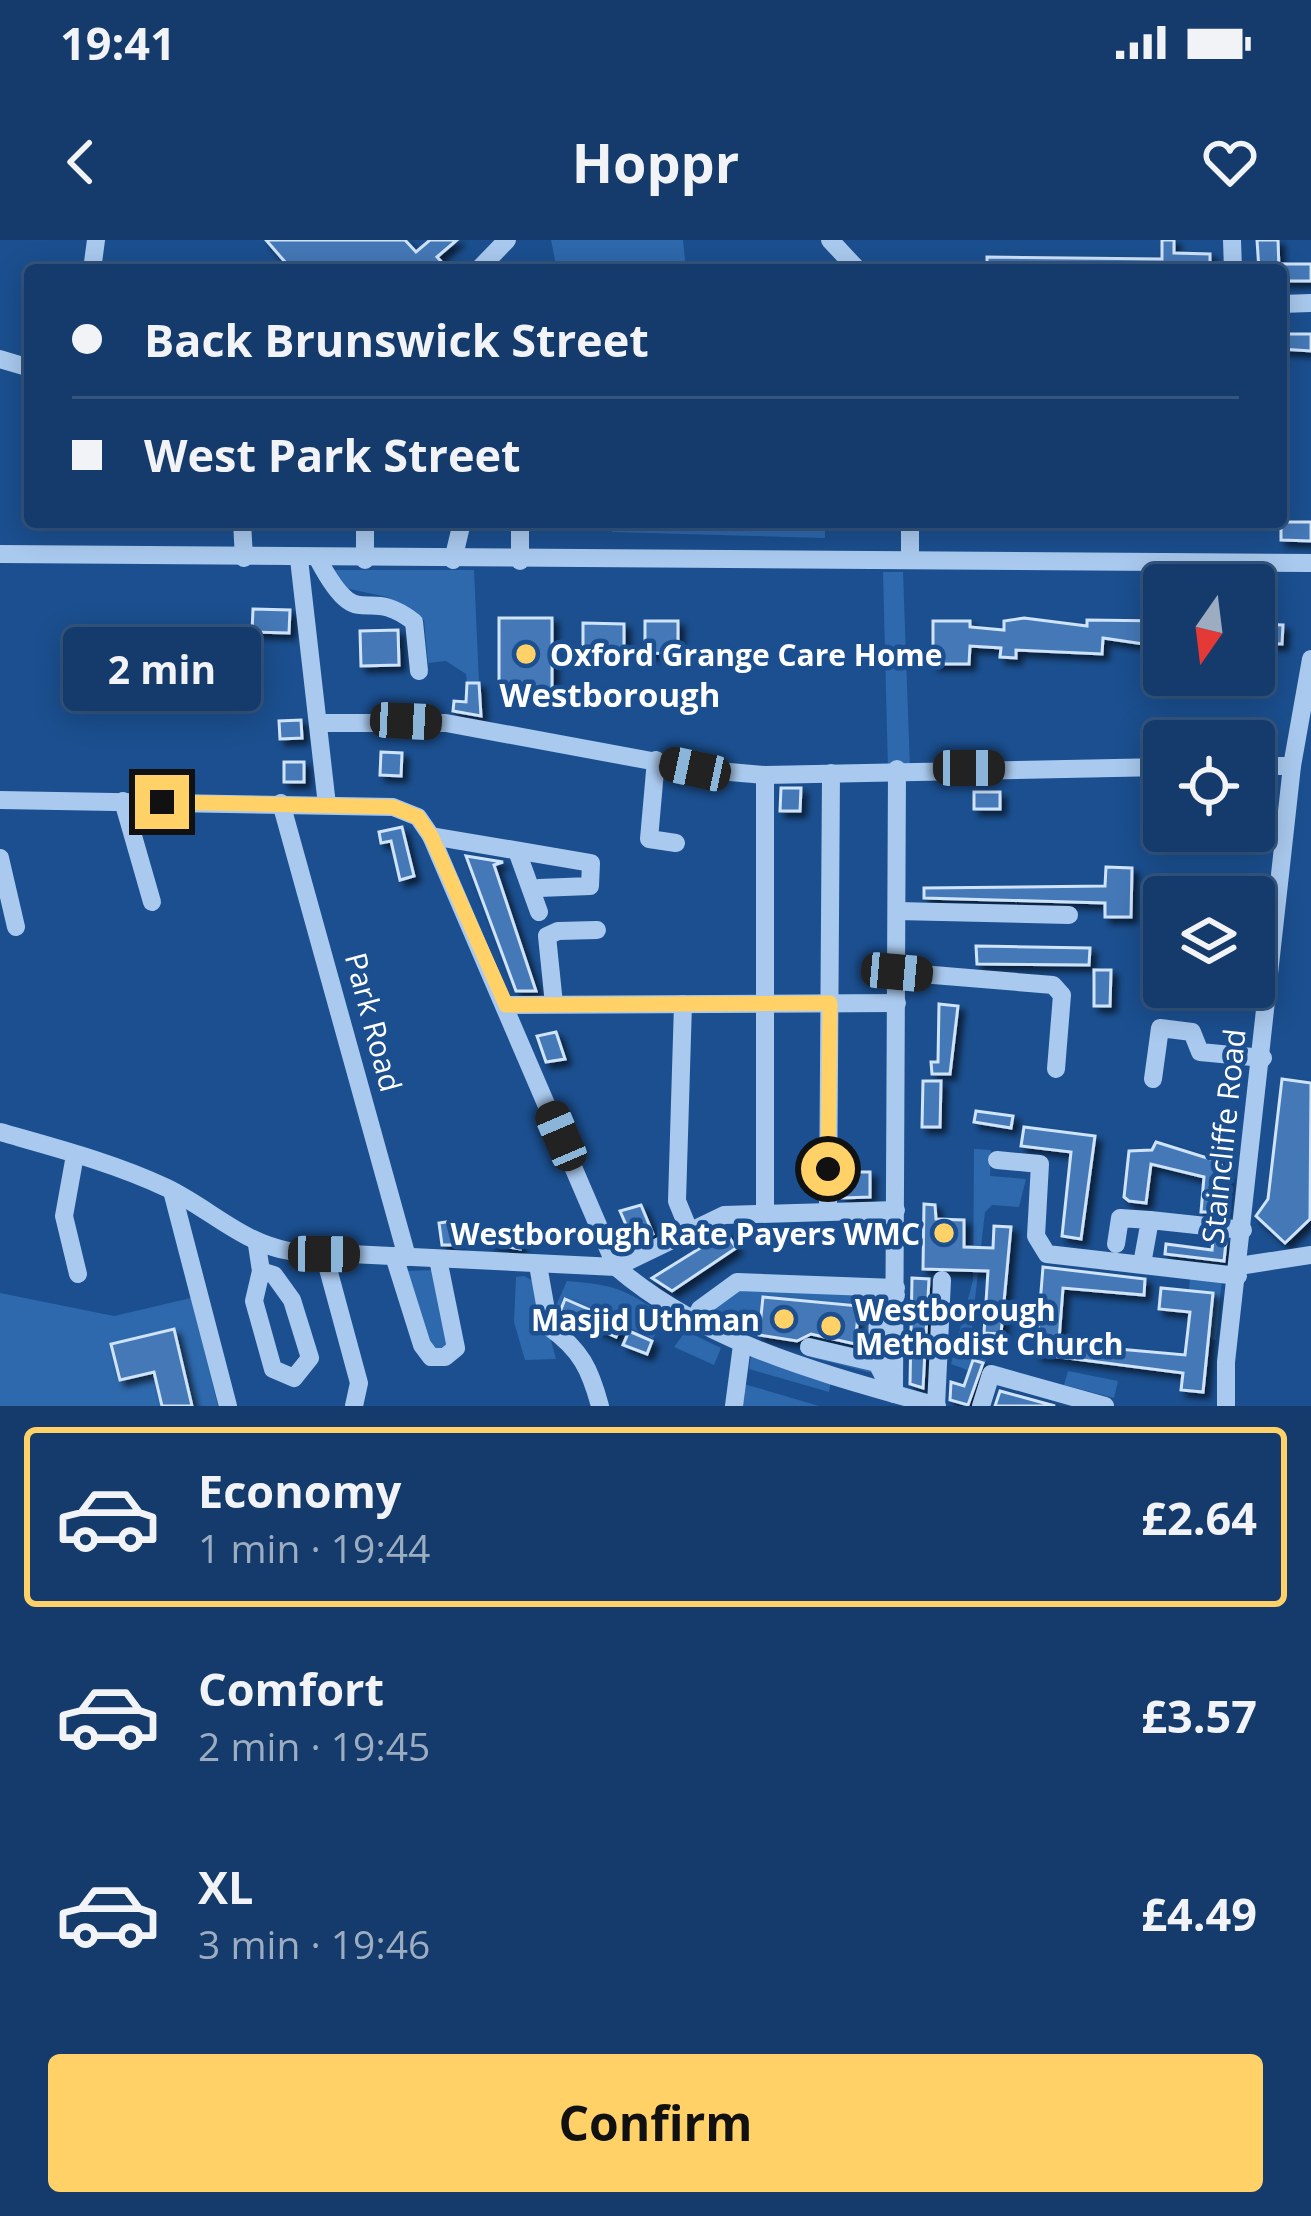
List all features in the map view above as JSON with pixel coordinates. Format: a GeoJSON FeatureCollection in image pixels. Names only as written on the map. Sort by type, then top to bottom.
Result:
{"type":"FeatureCollection","features":[{"type":"Feature","properties":{"kind":"street"},"geometry":{"type":"LineString","coordinates":[[484,264],[507,240]]}},
{"type":"Feature","properties":{"kind":"street"},"geometry":{"type":"LineString","coordinates":[[830,240],[852,264]]}},
{"type":"Feature","properties":{"kind":"street"},"geometry":{"type":"LineString","coordinates":[[242,528],[244,558]]}},
{"type":"Feature","properties":{"kind":"street"},"geometry":{"type":"LineString","coordinates":[[364,528],[365,560]]}},
{"type":"Feature","properties":{"kind":"street"},"geometry":{"type":"LineString","coordinates":[[453,560],[461,528]]}},
{"type":"Feature","properties":{"kind":"street"},"geometry":{"type":"LineString","coordinates":[[520,528],[520,560]]}},
{"type":"Feature","properties":{"kind":"street"},"geometry":{"type":"LineString","coordinates":[[910,528],[910,559]]}},
{"type":"Feature","properties":{"kind":"street"},"geometry":{"type":"LineString","coordinates":[[0,554],[1311,563]]}},
{"type":"Feature","properties":{"kind":"street"},"geometry":{"type":"LineString","coordinates":[[309,559],[341,600],[354,608],[398,610],[414,622],[419,671]]}},
{"type":"Feature","properties":{"kind":"street"},"geometry":{"type":"LineString","coordinates":[[309,559],[327,805]]}},
{"type":"Feature","properties":{"kind":"street","name":"Staincliffe Road"},"geometry":{"type":"LineString","coordinates":[[1275,881],[1311,659]]}},
{"type":"Feature","properties":{"kind":"street"},"geometry":{"type":"LineString","coordinates":[[318,723],[446,723],[765,775],[1143,767]]}},
{"type":"Feature","properties":{"kind":"street"},"geometry":{"type":"LineString","coordinates":[[656,760],[649,839],[676,843]]}},
{"type":"Feature","properties":{"kind":"street"},"geometry":{"type":"LineString","coordinates":[[1275,766],[1292,766]]}},
{"type":"Feature","properties":{"kind":"street"},"geometry":{"type":"LineString","coordinates":[[893,1393],[897,769]]}},
{"type":"Feature","properties":{"kind":"street"},"geometry":{"type":"LineString","coordinates":[[828,1210],[831,773]]}},
{"type":"Feature","properties":{"kind":"street"},"geometry":{"type":"LineString","coordinates":[[765,775],[765,1211]]}},
{"type":"Feature","properties":{"kind":"street"},"geometry":{"type":"LineString","coordinates":[[0,800],[281,803],[401,809],[418,817],[431,836],[506,1005],[616,1268],[693,1322],[742,1345],[936,1406],[942,1280]]}},
{"type":"Feature","properties":{"kind":"street"},"geometry":{"type":"LineString","coordinates":[[123,801],[152,902]]}},
{"type":"Feature","properties":{"kind":"street","name":"Park Road"},"geometry":{"type":"LineString","coordinates":[[281,803],[422,1346],[431,1357],[445,1357],[456,1348],[438,1258]]}},
{"type":"Feature","properties":{"kind":"street"},"geometry":{"type":"LineString","coordinates":[[431,836],[591,863],[590,886],[538,888]]}},
{"type":"Feature","properties":{"kind":"street"},"geometry":{"type":"LineString","coordinates":[[517,851],[539,913]]}},
{"type":"Feature","properties":{"kind":"street"},"geometry":{"type":"LineString","coordinates":[[0,858],[16,927]]}},
{"type":"Feature","properties":{"kind":"street"},"geometry":{"type":"LineString","coordinates":[[897,910],[1069,915]]}},
{"type":"Feature","properties":{"kind":"street"},"geometry":{"type":"LineString","coordinates":[[554,1004],[547,936],[558,931],[597,931]]}},
{"type":"Feature","properties":{"kind":"street"},"geometry":{"type":"LineString","coordinates":[[897,972],[1053,986],[1062,995],[1063,1015],[1056,1069]]}},
{"type":"Feature","properties":{"kind":"street"},"geometry":{"type":"LineString","coordinates":[[506,1005],[896,1003]]}},
{"type":"Feature","properties":{"kind":"street"},"geometry":{"type":"LineString","coordinates":[[683,1004],[677,1201],[690,1233]]}},
{"type":"Feature","properties":{"kind":"street","name":"Staincliffe Road"},"geometry":{"type":"LineString","coordinates":[[1226,1406],[1263,1058],[1262,1008]]}},
{"type":"Feature","properties":{"kind":"street"},"geometry":{"type":"LineString","coordinates":[[1153,1079],[1160,1028],[1192,1032],[1200,1052],[1263,1058]]}},
{"type":"Feature","properties":{"kind":"street"},"geometry":{"type":"LineString","coordinates":[[0,1132],[172,1191],[257,1245],[324,1254],[616,1268],[724,1215],[896,1210]]}},
{"type":"Feature","properties":{"kind":"street"},"geometry":{"type":"LineString","coordinates":[[75,1155],[64,1216],[78,1274]]}},
{"type":"Feature","properties":{"kind":"street"},"geometry":{"type":"LineString","coordinates":[[997,1160],[1040,1164],[1036,1235],[1047,1254],[1239,1271],[1311,1255]]}},
{"type":"Feature","properties":{"kind":"street"},"geometry":{"type":"LineString","coordinates":[[172,1191],[228,1406]]}},
{"type":"Feature","properties":{"kind":"street"},"geometry":{"type":"LineString","coordinates":[[1116,1244],[1120,1218],[1243,1230]]}},
{"type":"Feature","properties":{"kind":"street"},"geometry":{"type":"LineString","coordinates":[[1142,1264],[1150,1220]]}},
{"type":"Feature","properties":{"kind":"street"},"geometry":{"type":"LineString","coordinates":[[257,1245],[261,1271],[254,1301],[273,1369],[294,1378],[310,1358],[292,1300],[274,1275],[261,1271]]}},
{"type":"Feature","properties":{"kind":"street"},"geometry":{"type":"LineString","coordinates":[[324,1254],[359,1383],[354,1406]]}},
{"type":"Feature","properties":{"kind":"street"},"geometry":{"type":"LineString","coordinates":[[538,1265],[549,1327],[572,1343],[592,1370],[600,1406]]}},
{"type":"Feature","properties":{"kind":"street"},"geometry":{"type":"LineString","coordinates":[[693,1322],[700,1309],[737,1282],[896,1291]]}},
{"type":"Feature","properties":{"kind":"street"},"geometry":{"type":"LineString","coordinates":[[893,1393],[877,1363],[878,1296],[896,1291]]}},
{"type":"Feature","properties":{"kind":"street"},"geometry":{"type":"LineString","coordinates":[[734,1406],[742,1345]]}},
{"type":"Feature","properties":{"kind":"street"},"geometry":{"type":"LineString","coordinates":[[809,1347],[877,1363]]}},
{"type":"Feature","properties":{"kind":"street"},"geometry":{"type":"LineString","coordinates":[[981,1406],[991,1374],[1105,1406]]}},
{"type":"Feature","properties":{"kind":"shaded area"},"geometry":{"type":"Polygon","coordinates":[[[551,240],[683,240],[685,264],[556,264],[551,240]]]}},
{"type":"Feature","properties":{"kind":"shaded area"},"geometry":{"type":"Polygon","coordinates":[[[612,528],[825,528],[825,538],[612,532],[612,528]]]}},
{"type":"Feature","properties":{"kind":"shaded area"},"geometry":{"type":"Polygon","coordinates":[[[332,570],[474,570],[479,683],[467,683],[466,674],[446,661],[428,663],[424,620],[387,597],[331,585],[332,570]]]}},
{"type":"Feature","properties":{"kind":"shaded area"},"geometry":{"type":"Polygon","coordinates":[[[883,572],[903,572],[910,769],[888,770],[883,572]]]}},
{"type":"Feature","properties":{"kind":"shaded area"},"geometry":{"type":"Polygon","coordinates":[[[974,1149],[991,1150],[990,1176],[1026,1179],[1019,1207],[992,1205],[985,1212],[971,1334],[990,1346],[985,1364],[973,1361],[970,1371],[951,1364],[973,1280],[974,1149]]]}},
{"type":"Feature","properties":{"kind":"shaded area"},"geometry":{"type":"Polygon","coordinates":[[[436,1270],[451,1347],[433,1352],[404,1271],[436,1270]]]}},
{"type":"Feature","properties":{"kind":"shaded area"},"geometry":{"type":"Polygon","coordinates":[[[1190,1274],[1222,1278],[1216,1340],[1208,1339],[1189,1291],[1190,1274]]]}},
{"type":"Feature","properties":{"kind":"shaded area"},"geometry":{"type":"Polygon","coordinates":[[[516,1277],[535,1282],[556,1359],[525,1360],[514,1322],[516,1277]]]}},
{"type":"Feature","properties":{"kind":"shaded area"},"geometry":{"type":"Polygon","coordinates":[[[567,1281],[618,1290],[664,1316],[653,1339],[563,1297],[560,1312],[554,1310],[567,1281]]]}},
{"type":"Feature","properties":{"kind":"shaded area"},"geometry":{"type":"Polygon","coordinates":[[[738,1288],[887,1291],[876,1374],[810,1357],[814,1342],[854,1347],[858,1306],[764,1296],[755,1336],[698,1318],[738,1288]]]}},
{"type":"Feature","properties":{"kind":"shaded area"},"geometry":{"type":"Polygon","coordinates":[[[0,1293],[114,1316],[191,1298],[218,1406],[0,1406],[0,1293]]]}},
{"type":"Feature","properties":{"kind":"shaded area"},"geometry":{"type":"Polygon","coordinates":[[[686,1331],[721,1348],[714,1365],[674,1347],[686,1331]]]}},
{"type":"Feature","properties":{"kind":"shaded area"},"geometry":{"type":"Polygon","coordinates":[[[752,1351],[832,1377],[829,1392],[749,1369],[752,1351]]]}},
{"type":"Feature","properties":{"kind":"shaded area"},"geometry":{"type":"Polygon","coordinates":[[[1068,1371],[1118,1381],[1114,1398],[1064,1385],[1068,1371]]]}},
{"type":"Feature","properties":{"kind":"shaded area"},"geometry":{"type":"Polygon","coordinates":[[[744,1384],[819,1406],[741,1406],[744,1384]]]}},
{"type":"Feature","properties":{"kind":"building"},"geometry":{"type":"Polygon","coordinates":[[[266,240],[405,240],[416,252],[430,240],[457,240],[437,257],[443,264],[287,264],[266,240]]]}},
{"type":"Feature","properties":{"kind":"building"},"geometry":{"type":"Polygon","coordinates":[[[1162,240],[1174,240],[1174,253],[1210,254],[1210,264],[987,264],[987,257],[1162,259],[1162,240]]]}},
{"type":"Feature","properties":{"kind":"building"},"geometry":{"type":"Polygon","coordinates":[[[1257,240],[1278,240],[1279,264],[1259,264],[1257,240]]]}},
{"type":"Feature","properties":{"kind":"building"},"geometry":{"type":"Polygon","coordinates":[[[1287,264],[1311,264],[1311,281],[1287,281],[1287,264]]]}},
{"type":"Feature","properties":{"kind":"building"},"geometry":{"type":"Polygon","coordinates":[[[1287,334],[1311,334],[1311,351],[1287,349],[1287,334]]]}},
{"type":"Feature","properties":{"kind":"building"},"geometry":{"type":"Polygon","coordinates":[[[1287,522],[1311,522],[1311,541],[1281,540],[1281,528],[1287,528],[1287,522]]]}},
{"type":"Feature","properties":{"kind":"building"},"geometry":{"type":"Polygon","coordinates":[[[253,609],[290,610],[289,633],[252,632],[253,609]]]}},
{"type":"Feature","properties":{"kind":"building","name":"Oxford Grange Care Home"},"geometry":{"type":"Polygon","coordinates":[[[499,618],[552,618],[552,689],[499,689],[499,618]]]}},
{"type":"Feature","properties":{"kind":"building"},"geometry":{"type":"Polygon","coordinates":[[[1024,618],[1087,626],[1087,620],[1143,621],[1143,644],[1103,638],[1102,654],[1016,650],[1016,658],[1000,657],[1001,648],[970,646],[969,664],[933,664],[933,621],[970,621],[970,627],[1004,630],[1004,621],[1024,618]]]}},
{"type":"Feature","properties":{"kind":"building"},"geometry":{"type":"Polygon","coordinates":[[[645,621],[678,621],[678,654],[645,653],[645,621]]]}},
{"type":"Feature","properties":{"kind":"building"},"geometry":{"type":"Polygon","coordinates":[[[583,623],[624,624],[624,655],[583,654],[583,623]]]}},
{"type":"Feature","properties":{"kind":"building"},"geometry":{"type":"Polygon","coordinates":[[[1275,625],[1283,625],[1282,644],[1275,644],[1275,625]]]}},
{"type":"Feature","properties":{"kind":"building"},"geometry":{"type":"Polygon","coordinates":[[[398,630],[399,665],[361,666],[360,631],[398,630]]]}},
{"type":"Feature","properties":{"kind":"building"},"geometry":{"type":"Polygon","coordinates":[[[467,683],[479,683],[481,716],[453,711],[454,701],[466,702],[467,683]]]}},
{"type":"Feature","properties":{"kind":"building"},"geometry":{"type":"Polygon","coordinates":[[[301,720],[302,738],[280,739],[279,721],[301,720]]]}},
{"type":"Feature","properties":{"kind":"building"},"geometry":{"type":"Polygon","coordinates":[[[381,752],[402,753],[401,776],[380,775],[381,752]]]}},
{"type":"Feature","properties":{"kind":"building"},"geometry":{"type":"Polygon","coordinates":[[[284,762],[304,762],[304,782],[284,782],[284,762]]]}},
{"type":"Feature","properties":{"kind":"building"},"geometry":{"type":"Polygon","coordinates":[[[781,788],[801,788],[800,811],[780,811],[781,788]]]}},
{"type":"Feature","properties":{"kind":"building"},"geometry":{"type":"Polygon","coordinates":[[[974,792],[1000,792],[1000,809],[974,809],[974,792]]]}},
{"type":"Feature","properties":{"kind":"building"},"geometry":{"type":"Polygon","coordinates":[[[402,827],[414,876],[400,880],[391,841],[381,843],[379,832],[402,827]]]}},
{"type":"Feature","properties":{"kind":"building"},"geometry":{"type":"Polygon","coordinates":[[[466,856],[503,862],[494,865],[536,991],[516,991],[466,856]]]}},
{"type":"Feature","properties":{"kind":"building"},"geometry":{"type":"Polygon","coordinates":[[[1106,867],[1132,868],[1131,917],[1105,917],[1105,903],[924,898],[924,888],[1105,886],[1106,867]]]}},
{"type":"Feature","properties":{"kind":"building"},"geometry":{"type":"Polygon","coordinates":[[[976,946],[1090,948],[1089,965],[977,964],[976,946]]]}},
{"type":"Feature","properties":{"kind":"building"},"geometry":{"type":"Polygon","coordinates":[[[1094,970],[1111,970],[1110,1006],[1094,1006],[1094,970]]]}},
{"type":"Feature","properties":{"kind":"building"},"geometry":{"type":"Polygon","coordinates":[[[939,1004],[958,1006],[950,1074],[932,1074],[931,1062],[938,1062],[939,1004]]]}},
{"type":"Feature","properties":{"kind":"building"},"geometry":{"type":"Polygon","coordinates":[[[556,1032],[565,1059],[546,1062],[537,1036],[556,1032]]]}},
{"type":"Feature","properties":{"kind":"building"},"geometry":{"type":"Polygon","coordinates":[[[1282,1079],[1311,1083],[1310,1219],[1285,1243],[1256,1216],[1268,1199],[1282,1079]]]}},
{"type":"Feature","properties":{"kind":"building"},"geometry":{"type":"Polygon","coordinates":[[[923,1081],[941,1081],[940,1127],[922,1127],[923,1081]]]}},
{"type":"Feature","properties":{"kind":"building"},"geometry":{"type":"Polygon","coordinates":[[[976,1111],[1013,1116],[1011,1128],[974,1122],[976,1111]]]}},
{"type":"Feature","properties":{"kind":"building"},"geometry":{"type":"Polygon","coordinates":[[[1024,1127],[1095,1136],[1081,1239],[1062,1236],[1071,1152],[1021,1146],[1024,1127]]]}},
{"type":"Feature","properties":{"kind":"building"},"geometry":{"type":"Polygon","coordinates":[[[1156,1142],[1220,1162],[1227,1179],[1223,1212],[1201,1212],[1204,1177],[1151,1164],[1146,1203],[1124,1197],[1129,1151],[1152,1150],[1156,1142]]]}},
{"type":"Feature","properties":{"kind":"building"},"geometry":{"type":"Polygon","coordinates":[[[842,1172],[870,1172],[870,1197],[842,1198],[842,1172]]]}},
{"type":"Feature","properties":{"kind":"building"},"geometry":{"type":"Polygon","coordinates":[[[924,1204],[935,1205],[936,1219],[964,1220],[964,1247],[993,1248],[994,1226],[1011,1227],[1001,1334],[984,1333],[988,1271],[923,1269],[924,1204]]]}},
{"type":"Feature","properties":{"kind":"building"},"geometry":{"type":"Polygon","coordinates":[[[641,1205],[653,1234],[634,1243],[620,1211],[641,1205]]]}},
{"type":"Feature","properties":{"kind":"building"},"geometry":{"type":"Polygon","coordinates":[[[453,1221],[456,1245],[442,1245],[439,1223],[453,1221]]]}},
{"type":"Feature","properties":{"kind":"building"},"geometry":{"type":"Polygon","coordinates":[[[490,1232],[519,1234],[520,1249],[492,1244],[490,1232]]]}},
{"type":"Feature","properties":{"kind":"building"},"geometry":{"type":"Polygon","coordinates":[[[726,1232],[736,1248],[672,1291],[652,1278],[726,1232]]]}},
{"type":"Feature","properties":{"kind":"building"},"geometry":{"type":"Polygon","coordinates":[[[1213,1240],[1226,1242],[1224,1261],[1165,1254],[1166,1244],[1212,1250],[1213,1240]]]}},
{"type":"Feature","properties":{"kind":"building"},"geometry":{"type":"Polygon","coordinates":[[[1043,1267],[1145,1279],[1144,1295],[1063,1288],[1059,1340],[1107,1348],[1185,1355],[1190,1312],[1159,1309],[1161,1288],[1213,1293],[1203,1392],[1181,1390],[1183,1373],[1036,1354],[1043,1267]]]}},
{"type":"Feature","properties":{"kind":"building"},"geometry":{"type":"Polygon","coordinates":[[[912,1278],[929,1279],[923,1388],[910,1384],[912,1278]]]}},
{"type":"Feature","properties":{"kind":"building"},"geometry":{"type":"Polygon","coordinates":[[[763,1297],[859,1306],[855,1344],[811,1334],[797,1341],[759,1335],[763,1297]]]}},
{"type":"Feature","properties":{"kind":"building"},"geometry":{"type":"Polygon","coordinates":[[[565,1299],[622,1324],[616,1337],[560,1312],[565,1299]]]}},
{"type":"Feature","properties":{"kind":"building"},"geometry":{"type":"Polygon","coordinates":[[[174,1329],[192,1406],[162,1406],[154,1372],[120,1380],[111,1344],[174,1329]]]}},
{"type":"Feature","properties":{"kind":"building"},"geometry":{"type":"Polygon","coordinates":[[[629,1331],[652,1341],[647,1354],[623,1345],[629,1331]]]}},
{"type":"Feature","properties":{"kind":"building"},"geometry":{"type":"Polygon","coordinates":[[[973,1360],[983,1363],[968,1405],[950,1400],[951,1382],[964,1386],[973,1360]]]}},
{"type":"Feature","properties":{"kind":"building"},"geometry":{"type":"Polygon","coordinates":[[[1000,1391],[1055,1406],[995,1406],[1000,1391]]]}},
{"type":"Feature","properties":{"kind":"place","name":"Oxford Grange Care Home"},"geometry":{"type":"Point","coordinates":[526,654]}},
{"type":"Feature","properties":{"kind":"place","name":"Westborough Rate Payers WMC"},"geometry":{"type":"Point","coordinates":[944,1233]}},
{"type":"Feature","properties":{"kind":"place","name":"Masjid Uthman"},"geometry":{"type":"Point","coordinates":[784,1319]}},
{"type":"Feature","properties":{"kind":"place","name":"Westborough Methodist Church"},"geometry":{"type":"Point","coordinates":[831,1326]}},
{"type":"Feature","properties":{"kind":"district","name":"Westborough"},"geometry":{"type":"Point","coordinates":[610,694]}},
{"type":"Feature","properties":{"kind":"route"},"geometry":{"type":"LineString","coordinates":[[162,802],[393,807],[414,814],[431,836],[506,1005],[830,1003],[828,1169]]}}]}
